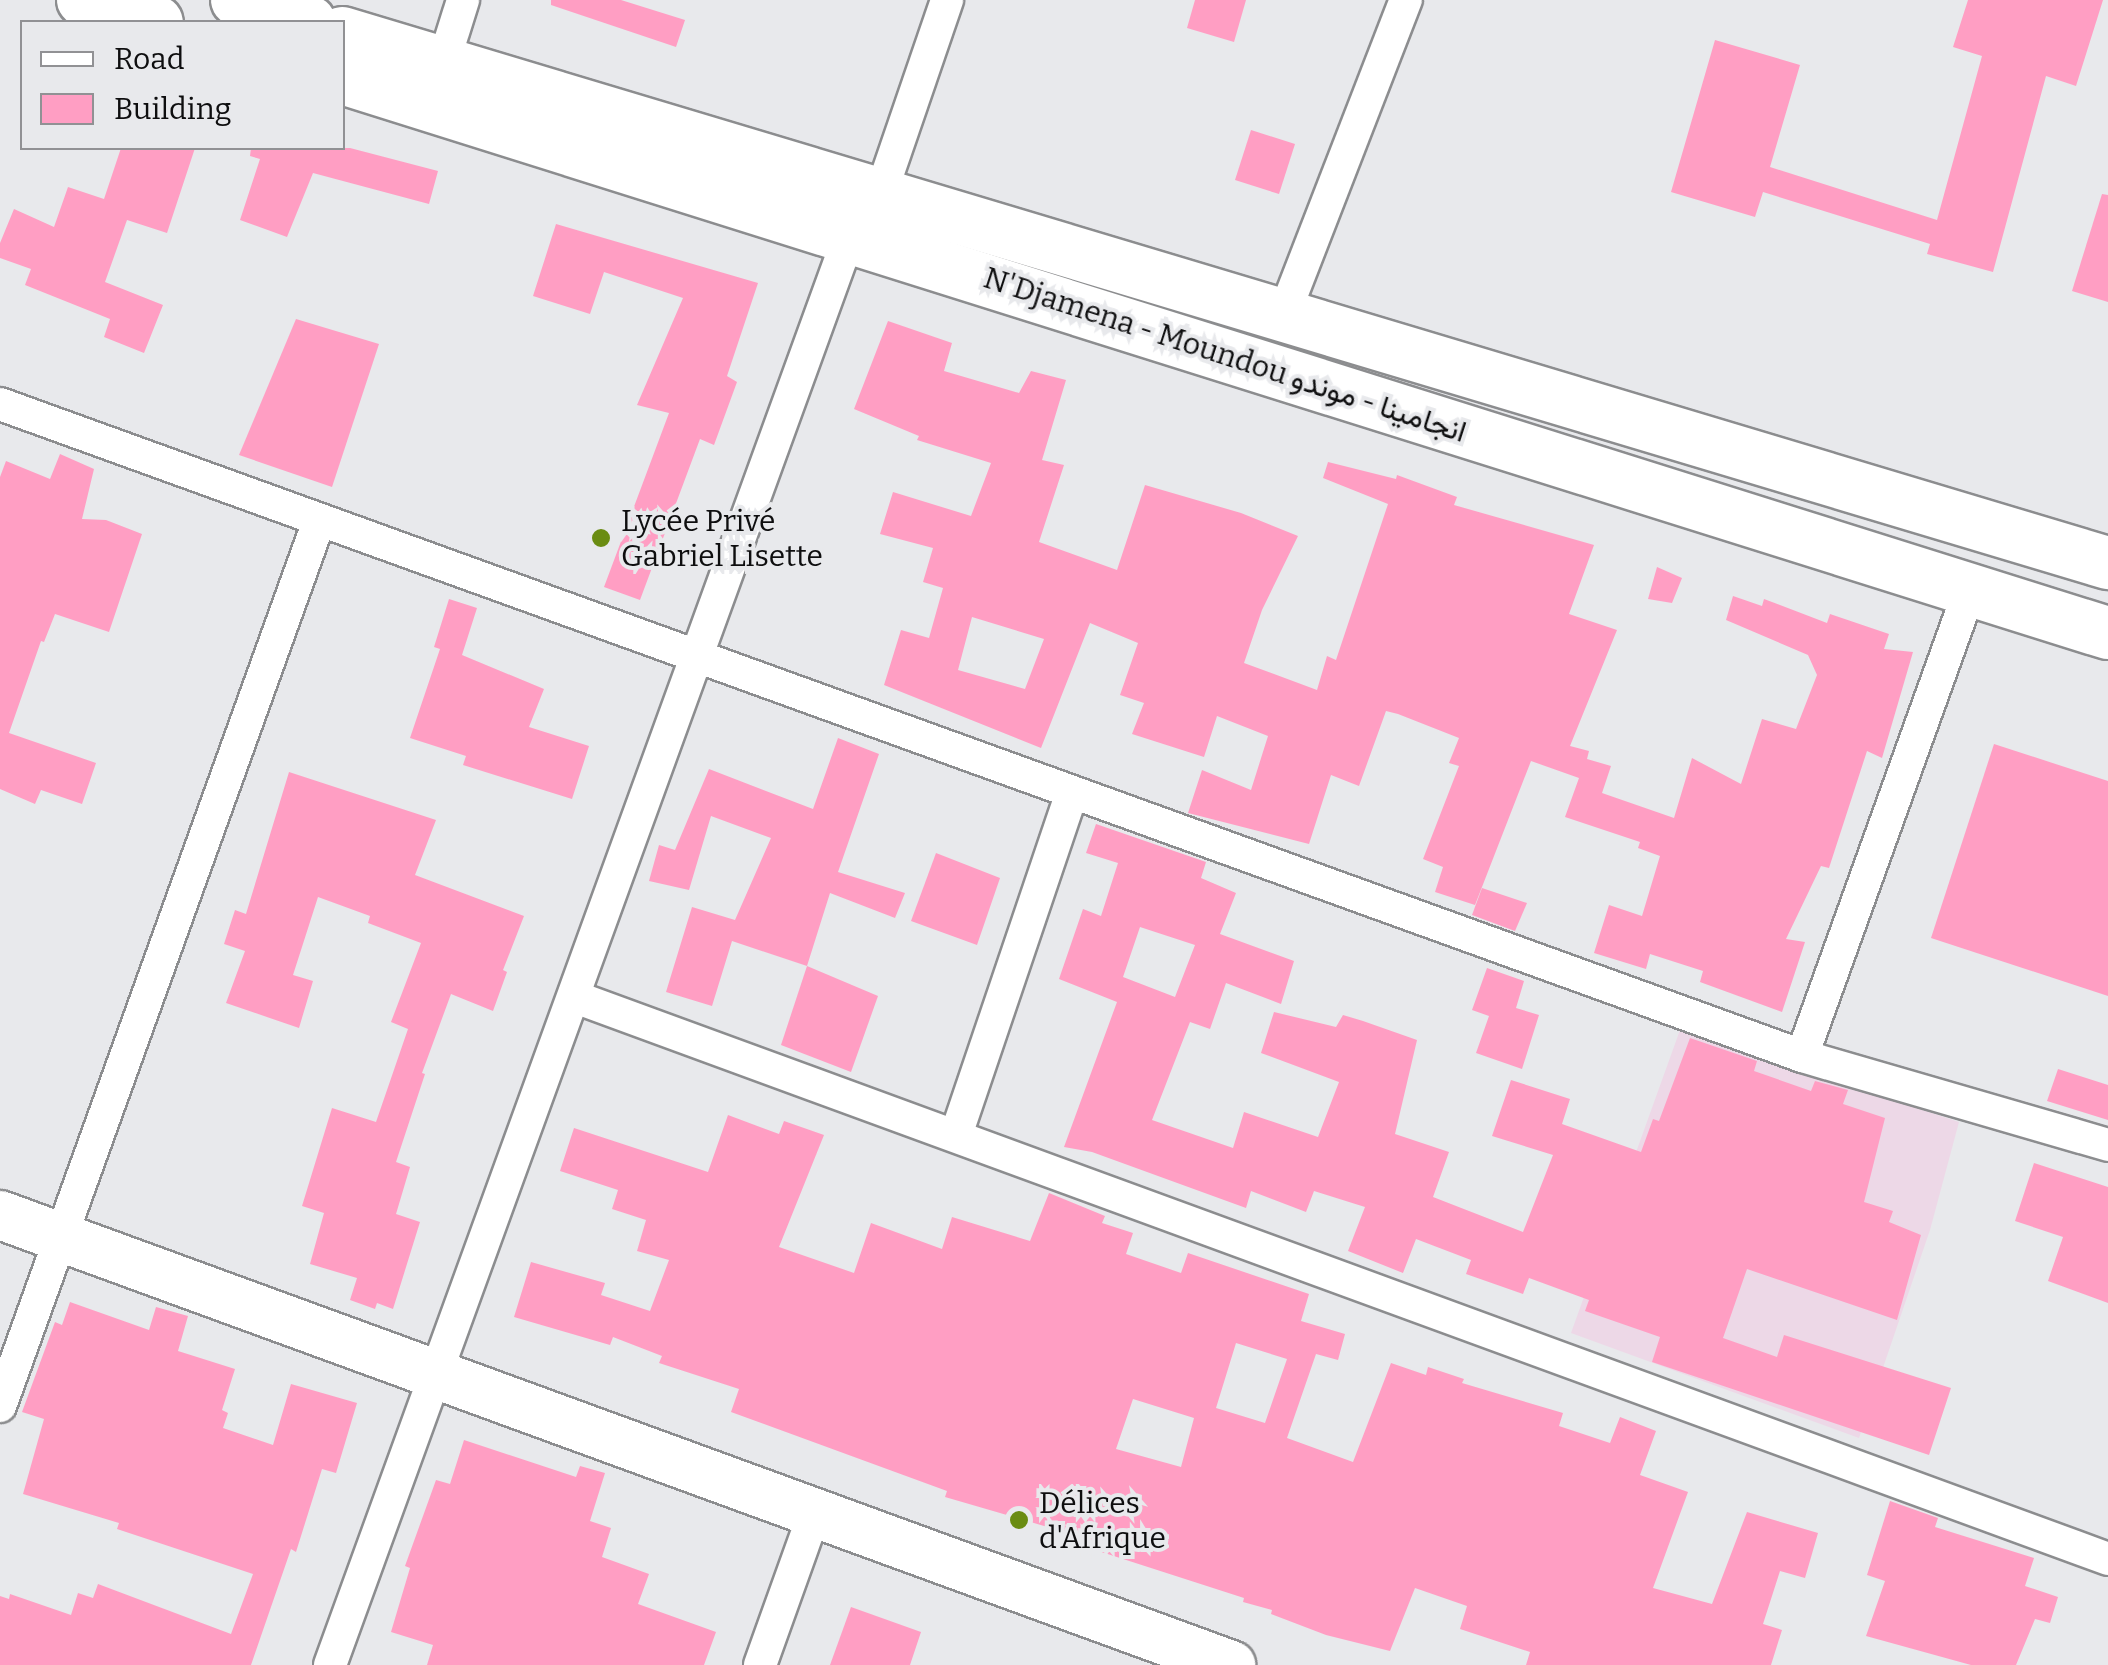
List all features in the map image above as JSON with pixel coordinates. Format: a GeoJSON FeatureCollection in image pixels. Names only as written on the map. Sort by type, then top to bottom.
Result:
{"type":"FeatureCollection","features":[{"type":"Feature","properties":{"kind":"main road"},"geometry":{"type":"LineString","coordinates":[[83,0],[149,20]]}},
{"type":"Feature","properties":{"kind":"main road"},"geometry":{"type":"LineString","coordinates":[[236,0],[303,20]]}},
{"type":"Feature","properties":{"kind":"main road","name":"N'Djamena - Moundou انجامينا - موندو"},"geometry":{"type":"LineString","coordinates":[[345,33],[2108,564]]}},
{"type":"Feature","properties":{"kind":"main road","name":"N'Djamena - Moundou انجامينا - موندو"},"geometry":{"type":"LineString","coordinates":[[345,79],[850,234],[2108,632]]}},
{"type":"Feature","properties":{"kind":"street"},"geometry":{"type":"LineString","coordinates":[[443,64],[463,0]]}},
{"type":"Feature","properties":{"kind":"street"},"geometry":{"type":"LineString","coordinates":[[881,193],[947,0]]}},
{"type":"Feature","properties":{"kind":"street"},"geometry":{"type":"LineString","coordinates":[[1284,314],[1406,0]]}},
{"type":"Feature","properties":{"kind":"street"},"geometry":{"type":"LineString","coordinates":[[330,1665],[850,234]]}},
{"type":"Feature","properties":{"kind":"street"},"geometry":{"type":"LineString","coordinates":[[0,404],[319,522],[696,654],[1071,795],[1802,1056],[2108,1145]]}},
{"type":"Feature","properties":{"kind":"street"},"geometry":{"type":"LineString","coordinates":[[0,1406],[64,1238],[319,522]]}},
{"type":"Feature","properties":{"kind":"street"},"geometry":{"type":"LineString","coordinates":[[1802,1056],[1970,590]]}},
{"type":"Feature","properties":{"kind":"street"},"geometry":{"type":"LineString","coordinates":[[956,1135],[1071,795]]}},
{"type":"Feature","properties":{"kind":"street"},"geometry":{"type":"LineString","coordinates":[[574,996],[2108,1560]]}},
{"type":"Feature","properties":{"kind":"street"},"geometry":{"type":"LineString","coordinates":[[0,1215],[436,1378],[1231,1665]]}},
{"type":"Feature","properties":{"kind":"street"},"geometry":{"type":"LineString","coordinates":[[760,1665],[814,1514]]}},
{"type":"Feature","properties":{"kind":"shaded area"},"geometry":{"type":"Polygon","coordinates":[[[1680,1030],[1959,1122],[1930,1230],[1859,1438],[1571,1333],[1680,1030]]]}},
{"type":"Feature","properties":{"kind":"building"},"geometry":{"type":"Polygon","coordinates":[[[551,0],[621,0],[685,20],[676,47],[551,5],[551,0]]]}},
{"type":"Feature","properties":{"kind":"building"},"geometry":{"type":"Polygon","coordinates":[[[1195,0],[1246,0],[1234,42],[1187,28],[1195,0]]]}},
{"type":"Feature","properties":{"kind":"building"},"geometry":{"type":"Polygon","coordinates":[[[1968,0],[2103,0],[2076,86],[2046,76],[1993,272],[1927,254],[1930,244],[1763,192],[1755,217],[1671,192],[1715,40],[1800,65],[1770,167],[1937,220],[1982,56],[1953,47],[1968,0]]]}},
{"type":"Feature","properties":{"kind":"building"},"geometry":{"type":"Polygon","coordinates":[[[1251,130],[1295,144],[1279,194],[1235,180],[1251,130]]]}},
{"type":"Feature","properties":{"kind":"building"},"geometry":{"type":"Polygon","coordinates":[[[350,148],[438,171],[429,204],[313,173],[287,237],[240,220],[260,159],[250,156],[251,150],[350,148]]]}},
{"type":"Feature","properties":{"kind":"building"},"geometry":{"type":"Polygon","coordinates":[[[120,150],[194,150],[167,233],[127,220],[105,282],[163,305],[144,353],[104,337],[110,319],[25,285],[31,269],[0,258],[0,243],[14,209],[54,227],[68,187],[104,199],[120,150]]]}},
{"type":"Feature","properties":{"kind":"building"},"geometry":{"type":"Polygon","coordinates":[[[2102,194],[2108,195],[2108,302],[2072,291],[2102,194]]]}},
{"type":"Feature","properties":{"kind":"building"},"geometry":{"type":"Polygon","coordinates":[[[556,224],[758,283],[727,376],[737,382],[714,445],[700,439],[640,600],[604,587],[669,413],[637,405],[683,298],[604,272],[590,314],[533,296],[556,224]]]}},
{"type":"Feature","properties":{"kind":"building"},"geometry":{"type":"Polygon","coordinates":[[[296,319],[379,344],[332,487],[239,455],[296,319]]]}},
{"type":"Feature","properties":{"kind":"building"},"geometry":{"type":"Polygon","coordinates":[[[888,321],[952,343],[944,371],[1019,393],[1031,371],[1066,380],[1042,460],[1064,465],[1039,542],[1117,570],[1145,485],[1241,513],[1298,536],[1262,610],[1244,663],[1317,690],[1327,656],[1336,660],[1388,504],[1323,478],[1328,462],[1396,479],[1397,475],[1457,497],[1454,505],[1594,545],[1569,614],[1617,630],[1570,746],[1589,751],[1587,759],[1611,766],[1602,793],[1674,818],[1692,758],[1741,784],[1762,719],[1796,729],[1817,675],[1808,655],[1726,620],[1733,596],[1762,606],[1764,599],[1827,623],[1830,614],[1889,634],[1884,649],[1913,652],[1882,758],[1867,751],[1829,868],[1821,866],[1786,939],[1805,942],[1782,1012],[1700,982],[1703,971],[1650,954],[1646,969],[1594,953],[1609,905],[1642,916],[1660,856],[1638,848],[1640,842],[1565,817],[1579,778],[1531,761],[1475,905],[1435,892],[1443,867],[1423,859],[1459,766],[1449,763],[1459,738],[1398,714],[1386,711],[1359,786],[1331,775],[1309,844],[1188,813],[1202,770],[1251,790],[1268,736],[1217,716],[1204,757],[1132,734],[1144,703],[1120,695],[1138,643],[1090,623],[1041,748],[884,685],[901,630],[929,638],[943,588],[923,582],[933,548],[880,534],[893,492],[971,516],[991,463],[917,440],[919,436],[854,409],[888,321]],[[972,617],[958,670],[1025,689],[1044,639],[972,617]]]}},
{"type":"Feature","properties":{"kind":"building"},"geometry":{"type":"Polygon","coordinates":[[[60,454],[94,469],[82,519],[106,520],[142,534],[109,632],[55,614],[44,642],[41,641],[9,733],[96,763],[82,804],[41,790],[35,804],[0,789],[0,477],[6,461],[50,479],[60,454]]]}},
{"type":"Feature","properties":{"kind":"building"},"geometry":{"type":"Polygon","coordinates":[[[1657,567],[1682,578],[1672,603],[1648,599],[1657,567]]]}},
{"type":"Feature","properties":{"kind":"building"},"geometry":{"type":"Polygon","coordinates":[[[449,599],[477,608],[462,655],[544,689],[529,727],[589,746],[572,799],[463,765],[466,756],[410,738],[440,649],[434,647],[449,599]]]}},
{"type":"Feature","properties":{"kind":"building"},"geometry":{"type":"Polygon","coordinates":[[[838,738],[879,754],[838,872],[905,893],[895,918],[830,893],[807,966],[732,941],[712,1006],[666,992],[692,907],[735,920],[771,838],[711,816],[689,890],[649,881],[659,845],[675,850],[709,769],[813,809],[838,738]]]}},
{"type":"Feature","properties":{"kind":"building"},"geometry":{"type":"Polygon","coordinates":[[[1994,744],[2108,781],[2108,996],[1931,938],[1994,744]]]}},
{"type":"Feature","properties":{"kind":"building"},"geometry":{"type":"Polygon","coordinates":[[[289,772],[436,820],[415,875],[524,916],[503,970],[507,972],[493,1011],[451,994],[422,1073],[425,1074],[396,1162],[410,1167],[396,1214],[420,1222],[393,1309],[377,1303],[375,1309],[350,1300],[357,1278],[310,1264],[324,1213],[302,1206],[332,1108],[376,1122],[408,1029],[391,1022],[421,943],[368,923],[370,916],[318,897],[293,975],[313,981],[299,1028],[226,1003],[245,951],[224,944],[235,910],[246,914],[289,772]]]}},
{"type":"Feature","properties":{"kind":"building"},"geometry":{"type":"Polygon","coordinates":[[[1096,824],[1206,862],[1201,878],[1236,893],[1220,934],[1294,961],[1281,1004],[1226,983],[1210,1029],[1190,1022],[1152,1120],[1233,1148],[1244,1112],[1318,1137],[1339,1082],[1261,1053],[1274,1012],[1336,1027],[1343,1015],[1417,1040],[1395,1134],[1449,1152],[1433,1197],[1523,1232],[1553,1155],[1492,1136],[1511,1080],[1570,1099],[1562,1124],[1641,1152],[1653,1119],[1659,1121],[1690,1038],[1757,1061],[1754,1071],[1811,1091],[1815,1081],[1848,1090],[1843,1104],[1885,1118],[1864,1202],[1893,1211],[1889,1222],[1921,1235],[1897,1320],[1747,1269],[1723,1338],[1777,1357],[1784,1335],[1951,1388],[1929,1455],[1652,1362],[1660,1337],[1585,1311],[1589,1300],[1529,1278],[1523,1294],[1466,1274],[1471,1260],[1416,1239],[1403,1273],[1348,1251],[1365,1207],[1314,1191],[1306,1212],[1251,1191],[1246,1208],[1092,1152],[1064,1147],[1117,1002],[1059,979],[1083,909],[1101,916],[1118,863],[1086,853],[1096,824]],[[1140,927],[1123,977],[1175,997],[1195,945],[1140,927]]]}},
{"type":"Feature","properties":{"kind":"building"},"geometry":{"type":"Polygon","coordinates":[[[936,853],[1000,878],[977,945],[911,921],[936,853]]]}},
{"type":"Feature","properties":{"kind":"building"},"geometry":{"type":"Polygon","coordinates":[[[1482,888],[1527,903],[1515,931],[1472,915],[1482,888]]]}},
{"type":"Feature","properties":{"kind":"building"},"geometry":{"type":"Polygon","coordinates":[[[807,966],[878,996],[851,1072],[781,1045],[807,966]]]}},
{"type":"Feature","properties":{"kind":"building"},"geometry":{"type":"Polygon","coordinates":[[[1487,968],[1524,981],[1516,1008],[1539,1015],[1522,1069],[1476,1053],[1489,1016],[1472,1010],[1487,968]]]}},
{"type":"Feature","properties":{"kind":"building"},"geometry":{"type":"Polygon","coordinates":[[[2058,1069],[2108,1085],[2108,1120],[2047,1101],[2058,1069]]]}},
{"type":"Feature","properties":{"kind":"building"},"geometry":{"type":"Polygon","coordinates":[[[728,1115],[779,1134],[784,1121],[824,1135],[779,1247],[854,1273],[871,1223],[942,1249],[952,1217],[1030,1241],[1049,1193],[1105,1216],[1102,1223],[1133,1233],[1126,1254],[1181,1273],[1188,1253],[1309,1294],[1301,1321],[1345,1334],[1338,1360],[1316,1354],[1287,1438],[1353,1462],[1391,1363],[1426,1375],[1428,1367],[1464,1379],[1462,1383],[1563,1413],[1559,1426],[1610,1443],[1620,1417],[1656,1431],[1640,1475],[1688,1492],[1653,1588],[1712,1604],[1747,1512],[1818,1533],[1805,1578],[1780,1571],[1763,1624],[1782,1630],[1771,1665],[1526,1665],[1530,1652],[1460,1629],[1467,1606],[1415,1588],[1390,1651],[1326,1635],[1271,1614],[1272,1610],[1243,1602],[1244,1598],[1089,1548],[1092,1540],[945,1497],[947,1491],[731,1412],[739,1389],[659,1363],[662,1356],[613,1337],[610,1345],[514,1317],[531,1262],[605,1283],[601,1295],[650,1311],[669,1260],[637,1251],[646,1220],[612,1209],[618,1190],[560,1171],[574,1128],[708,1172],[728,1115]],[[1236,1343],[1216,1408],[1265,1423],[1287,1359],[1236,1343]],[[1133,1399],[1116,1449],[1181,1467],[1194,1418],[1133,1399]]]}},
{"type":"Feature","properties":{"kind":"building"},"geometry":{"type":"Polygon","coordinates":[[[2034,1163],[2108,1187],[2108,1303],[2048,1281],[2063,1237],[2015,1221],[2034,1163]]]}},
{"type":"Feature","properties":{"kind":"building"},"geometry":{"type":"Polygon","coordinates":[[[70,1302],[149,1330],[156,1307],[188,1316],[178,1351],[235,1369],[222,1410],[228,1413],[223,1428],[273,1445],[291,1384],[357,1403],[336,1473],[322,1469],[296,1552],[291,1549],[251,1665],[0,1665],[0,1596],[9,1599],[10,1594],[71,1615],[78,1593],[93,1598],[98,1584],[231,1634],[253,1574],[117,1529],[119,1523],[23,1494],[44,1419],[22,1412],[55,1322],[62,1325],[70,1302]]]}},
{"type":"Feature","properties":{"kind":"building"},"geometry":{"type":"Polygon","coordinates":[[[464,1440],[576,1477],[580,1466],[605,1473],[590,1521],[611,1528],[602,1557],[649,1574],[638,1604],[716,1632],[704,1665],[427,1665],[433,1645],[391,1632],[410,1568],[405,1566],[436,1480],[450,1484],[464,1440]]]}},
{"type":"Feature","properties":{"kind":"building"},"geometry":{"type":"Polygon","coordinates":[[[1890,1501],[1938,1518],[1935,1527],[2034,1558],[2025,1586],[2058,1597],[2050,1623],[2035,1619],[2016,1665],[1971,1665],[1866,1636],[1885,1581],[1867,1575],[1890,1501]]]}},
{"type":"Feature","properties":{"kind":"building"},"geometry":{"type":"Polygon","coordinates":[[[851,1607],[921,1632],[910,1665],[830,1665],[851,1607]]]}},
{"type":"Feature","properties":{"kind":"place","name":"Lycée Privé Gabriel Lisette"},"geometry":{"type":"Point","coordinates":[601,538]}},
{"type":"Feature","properties":{"kind":"place","name":"Délices d'Afrique"},"geometry":{"type":"Point","coordinates":[1019,1520]}}]}
